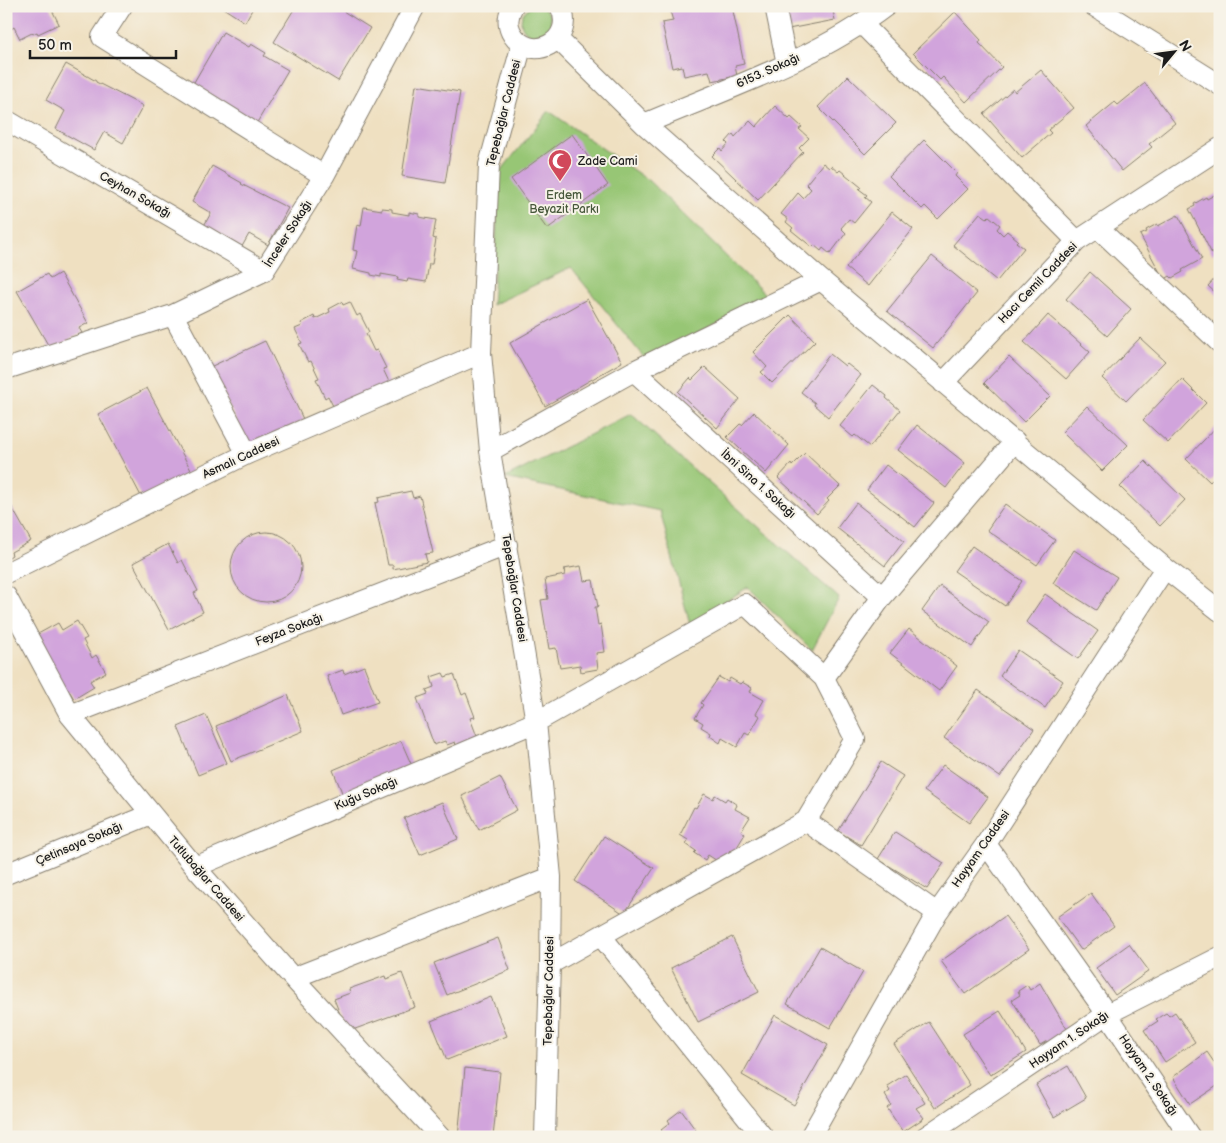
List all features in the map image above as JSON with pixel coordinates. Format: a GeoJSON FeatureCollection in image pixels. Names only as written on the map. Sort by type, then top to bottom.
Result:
{"type":"FeatureCollection","features":[{"type":"Feature","properties":{"kind":"street"},"geometry":{"type":"LineString","coordinates":[[122,6],[102,37],[324,176]]}},
{"type":"Feature","properties":{"kind":"street","name":"İnceler Sokağı"},"geometry":{"type":"LineString","coordinates":[[6,369],[173,314],[264,271],[324,176],[415,6]]}},
{"type":"Feature","properties":{"kind":"street"},"geometry":{"type":"LineString","coordinates":[[509,8],[508,20],[514,38],[531,48],[540,49],[550,46],[558,39],[562,31],[565,22],[560,6]]}},
{"type":"Feature","properties":{"kind":"street"},"geometry":{"type":"LineString","coordinates":[[775,6],[787,64]]}},
{"type":"Feature","properties":{"kind":"street","name":"6153. Sokağı"},"geometry":{"type":"LineString","coordinates":[[644,124],[787,64],[862,24],[886,6]]}},
{"type":"Feature","properties":{"kind":"street"},"geometry":{"type":"LineString","coordinates":[[1094,6],[1220,85]]}},
{"type":"Feature","properties":{"kind":"street"},"geometry":{"type":"LineString","coordinates":[[862,24],[1077,242]]}},
{"type":"Feature","properties":{"kind":"street"},"geometry":{"type":"LineString","coordinates":[[558,39],[644,124],[821,280],[1220,611]]}},
{"type":"Feature","properties":{"kind":"street","name":"Tepebağlar Caddesi"},"geometry":{"type":"LineString","coordinates":[[522,44],[489,165],[481,353],[490,451],[536,722],[551,877],[545,1137]]}},
{"type":"Feature","properties":{"kind":"street","name":"Ceyhan Sokağı"},"geometry":{"type":"LineString","coordinates":[[6,120],[264,271]]}},
{"type":"Feature","properties":{"kind":"street","name":"Hacı Cemil Caddesi"},"geometry":{"type":"LineString","coordinates":[[943,383],[1077,242],[1220,148]]}},
{"type":"Feature","properties":{"kind":"street"},"geometry":{"type":"LineString","coordinates":[[1098,228],[1220,344]]}},
{"type":"Feature","properties":{"kind":"street"},"geometry":{"type":"LineString","coordinates":[[490,451],[634,371],[821,280]]}},
{"type":"Feature","properties":{"kind":"street"},"geometry":{"type":"LineString","coordinates":[[173,314],[247,454]]}},
{"type":"Feature","properties":{"kind":"street","name":"Asmalı Caddesi"},"geometry":{"type":"LineString","coordinates":[[6,573],[247,454],[481,353]]}},
{"type":"Feature","properties":{"kind":"street","name":"İbni Sina 1. Sokağı"},"geometry":{"type":"LineString","coordinates":[[634,371],[882,597]]}},
{"type":"Feature","properties":{"kind":"street"},"geometry":{"type":"LineString","coordinates":[[550,964],[806,821],[855,739],[824,678],[882,597],[1015,441]]}},
{"type":"Feature","properties":{"kind":"street","name":"Feyza Sokağı"},"geometry":{"type":"LineString","coordinates":[[70,715],[507,545]]}},
{"type":"Feature","properties":{"kind":"street","name":"Hayyam Caddesi"},"geometry":{"type":"LineString","coordinates":[[810,1137],[936,913],[986,844],[1166,568]]}},
{"type":"Feature","properties":{"kind":"street","name":"Tutlubağlar Caddesi"},"geometry":{"type":"LineString","coordinates":[[6,596],[70,715],[195,867],[293,978],[440,1137]]}},
{"type":"Feature","properties":{"kind":"street","name":"Kuğu Sokağı"},"geometry":{"type":"LineString","coordinates":[[195,867],[536,722],[745,604],[824,678]]}},
{"type":"Feature","properties":{"kind":"street","name":"Çetinsaya Sokağı"},"geometry":{"type":"LineString","coordinates":[[6,874],[151,814]]}},
{"type":"Feature","properties":{"kind":"street"},"geometry":{"type":"LineString","coordinates":[[806,821],[936,913]]}},
{"type":"Feature","properties":{"kind":"street","name":"Hayyam 2. Sokağı"},"geometry":{"type":"LineString","coordinates":[[986,844],[1107,1014],[1190,1137]]}},
{"type":"Feature","properties":{"kind":"street"},"geometry":{"type":"LineString","coordinates":[[293,978],[551,877]]}},
{"type":"Feature","properties":{"kind":"street"},"geometry":{"type":"LineString","coordinates":[[601,936],[763,1137]]}},
{"type":"Feature","properties":{"kind":"street","name":"Hayyam 1. Sokağı"},"geometry":{"type":"LineString","coordinates":[[925,1137],[1107,1014],[1220,957]]}},
{"type":"Feature","properties":{"kind":"green space"},"geometry":{"type":"Polygon","coordinates":[[[536,6],[547,10],[551,21],[547,32],[536,36],[525,32],[521,21],[525,10],[536,6]]]}},
{"type":"Feature","properties":{"kind":"green space","name":"Erdem Beyazit Parkı"},"geometry":{"type":"Polygon","coordinates":[[[549,111],[649,181],[769,298],[646,360],[571,268],[492,305],[500,172],[549,111]]]}},
{"type":"Feature","properties":{"kind":"green space"},"geometry":{"type":"Polygon","coordinates":[[[631,414],[839,598],[812,650],[748,587],[690,625],[660,511],[505,478],[631,414]]]}},
{"type":"Feature","properties":{"kind":"building"},"geometry":{"type":"Polygon","coordinates":[[[6,6],[50,6],[59,24],[38,34],[37,32],[32,33],[20,39],[14,27],[11,29],[6,19],[6,6]]]}},
{"type":"Feature","properties":{"kind":"building"},"geometry":{"type":"Polygon","coordinates":[[[220,6],[254,6],[245,22],[220,6]]]}},
{"type":"Feature","properties":{"kind":"building"},"geometry":{"type":"Polygon","coordinates":[[[296,6],[335,6],[370,28],[338,81],[274,42],[296,6]]]}},
{"type":"Feature","properties":{"kind":"building"},"geometry":{"type":"Polygon","coordinates":[[[695,6],[732,6],[744,64],[735,66],[737,76],[712,81],[709,71],[684,76],[682,66],[672,68],[662,23],[673,21],[670,11],[695,6]]]}},
{"type":"Feature","properties":{"kind":"building"},"geometry":{"type":"Polygon","coordinates":[[[778,6],[832,6],[835,20],[783,30],[778,6]]]}},
{"type":"Feature","properties":{"kind":"building"},"geometry":{"type":"Polygon","coordinates":[[[955,12],[981,40],[979,43],[1002,67],[966,102],[943,77],[940,80],[913,53],[955,12]]]}},
{"type":"Feature","properties":{"kind":"building"},"geometry":{"type":"Polygon","coordinates":[[[223,32],[249,47],[251,44],[266,53],[264,56],[288,70],[255,126],[190,89],[223,32]]]}},
{"type":"Feature","properties":{"kind":"building"},"geometry":{"type":"Polygon","coordinates":[[[66,64],[143,106],[123,143],[104,132],[94,150],[56,129],[65,111],[46,100],[66,64]]]}},
{"type":"Feature","properties":{"kind":"building"},"geometry":{"type":"Polygon","coordinates":[[[1041,70],[1074,108],[1048,130],[1051,133],[1022,158],[984,114],[1013,89],[1015,92],[1041,70]]]}},
{"type":"Feature","properties":{"kind":"building"},"geometry":{"type":"Polygon","coordinates":[[[848,76],[896,123],[865,154],[818,107],[848,76]]]}},
{"type":"Feature","properties":{"kind":"building"},"geometry":{"type":"Polygon","coordinates":[[[1145,83],[1175,123],[1149,144],[1152,147],[1122,171],[1086,126],[1115,102],[1118,105],[1145,83]]]}},
{"type":"Feature","properties":{"kind":"building"},"geometry":{"type":"Polygon","coordinates":[[[416,85],[460,92],[445,183],[402,176],[416,85]]]}},
{"type":"Feature","properties":{"kind":"building"},"geometry":{"type":"Polygon","coordinates":[[[775,106],[789,119],[791,117],[802,127],[799,129],[809,138],[799,148],[803,152],[758,200],[712,156],[720,148],[722,151],[728,144],[726,142],[733,134],[735,137],[750,121],[756,127],[775,106]]]}},
{"type":"Feature","properties":{"kind":"building","name":"Zade Cami"},"geometry":{"type":"Polygon","coordinates":[[[572,134],[608,185],[547,229],[511,179],[572,134]]]}},
{"type":"Feature","properties":{"kind":"building"},"geometry":{"type":"Polygon","coordinates":[[[924,140],[957,173],[955,176],[968,189],[938,219],[925,206],[922,209],[889,176],[924,140]]]}},
{"type":"Feature","properties":{"kind":"building"},"geometry":{"type":"Polygon","coordinates":[[[823,163],[829,168],[831,166],[838,172],[840,170],[861,187],[859,189],[867,195],[865,197],[871,202],[854,223],[849,219],[841,228],[846,233],[830,254],[823,248],[821,251],[814,245],[812,247],[791,230],[793,228],[786,222],[788,219],[781,214],[798,193],[803,198],[811,189],[806,184],[823,163]]]}},
{"type":"Feature","properties":{"kind":"building"},"geometry":{"type":"Polygon","coordinates":[[[212,166],[241,184],[288,208],[268,245],[249,234],[239,252],[201,231],[211,213],[192,202],[212,166]]]}},
{"type":"Feature","properties":{"kind":"building"},"geometry":{"type":"Polygon","coordinates":[[[1220,192],[1220,250],[1212,254],[1189,209],[1206,197],[1207,199],[1220,192]]]}},
{"type":"Feature","properties":{"kind":"building"},"geometry":{"type":"Polygon","coordinates":[[[364,207],[382,210],[382,208],[392,209],[392,212],[409,215],[409,212],[419,214],[419,217],[436,220],[433,238],[436,239],[432,264],[429,264],[426,282],[408,279],[407,282],[397,280],[398,277],[381,274],[381,277],[353,269],[357,251],[353,250],[357,225],[361,226],[364,207]]]}},
{"type":"Feature","properties":{"kind":"building"},"geometry":{"type":"Polygon","coordinates":[[[892,212],[913,229],[868,286],[846,268],[892,212]]]}},
{"type":"Feature","properties":{"kind":"building"},"geometry":{"type":"Polygon","coordinates":[[[980,213],[987,218],[989,216],[1000,225],[997,229],[1003,235],[1007,231],[1024,248],[997,281],[953,245],[980,213]]]}},
{"type":"Feature","properties":{"kind":"building"},"geometry":{"type":"Polygon","coordinates":[[[1178,215],[1202,259],[1182,270],[1183,272],[1164,280],[1140,235],[1157,224],[1158,226],[1178,215]]]}},
{"type":"Feature","properties":{"kind":"building"},"geometry":{"type":"Polygon","coordinates":[[[932,256],[977,293],[933,348],[887,311],[932,256]]]}},
{"type":"Feature","properties":{"kind":"building"},"geometry":{"type":"Polygon","coordinates":[[[1090,272],[1131,309],[1107,336],[1066,299],[1090,272]]]}},
{"type":"Feature","properties":{"kind":"building"},"geometry":{"type":"Polygon","coordinates":[[[60,273],[88,323],[79,328],[82,333],[51,350],[17,291],[47,274],[50,279],[60,273]]]}},
{"type":"Feature","properties":{"kind":"building"},"geometry":{"type":"Polygon","coordinates":[[[1220,273],[1220,297],[1208,286],[1220,273]]]}},
{"type":"Feature","properties":{"kind":"building"},"geometry":{"type":"Polygon","coordinates":[[[587,299],[622,362],[545,406],[510,343],[587,299]]]}},
{"type":"Feature","properties":{"kind":"building"},"geometry":{"type":"Polygon","coordinates":[[[342,302],[343,305],[350,302],[357,316],[360,314],[369,332],[366,334],[374,351],[377,350],[386,368],[383,369],[390,384],[335,410],[328,396],[325,398],[316,379],[319,378],[311,361],[308,362],[299,344],[302,343],[295,329],[302,326],[301,323],[314,316],[315,319],[330,312],[329,309],[342,302]]]}},
{"type":"Feature","properties":{"kind":"building"},"geometry":{"type":"Polygon","coordinates":[[[790,315],[815,341],[772,383],[761,372],[767,367],[753,352],[790,315]]]}},
{"type":"Feature","properties":{"kind":"building"},"geometry":{"type":"Polygon","coordinates":[[[1048,315],[1090,352],[1066,379],[1024,342],[1048,315]]]}},
{"type":"Feature","properties":{"kind":"building"},"geometry":{"type":"Polygon","coordinates":[[[1140,338],[1165,361],[1126,401],[1102,378],[1140,338]]]}},
{"type":"Feature","properties":{"kind":"building"},"geometry":{"type":"Polygon","coordinates":[[[265,341],[304,421],[249,447],[210,367],[265,341]]]}},
{"type":"Feature","properties":{"kind":"building"},"geometry":{"type":"Polygon","coordinates":[[[830,354],[845,366],[847,364],[861,375],[828,417],[801,392],[830,354]]]}},
{"type":"Feature","properties":{"kind":"building"},"geometry":{"type":"Polygon","coordinates":[[[1009,357],[1050,396],[1024,422],[984,383],[1009,357]]]}},
{"type":"Feature","properties":{"kind":"building"},"geometry":{"type":"Polygon","coordinates":[[[705,367],[740,399],[717,428],[678,392],[690,378],[692,380],[705,367]]]}},
{"type":"Feature","properties":{"kind":"building"},"geometry":{"type":"Polygon","coordinates":[[[1182,379],[1206,403],[1168,443],[1143,420],[1182,379]]]}},
{"type":"Feature","properties":{"kind":"building"},"geometry":{"type":"Polygon","coordinates":[[[873,385],[900,410],[870,447],[855,435],[853,437],[840,426],[873,385]]]}},
{"type":"Feature","properties":{"kind":"building"},"geometry":{"type":"Polygon","coordinates":[[[147,388],[192,472],[142,498],[98,414],[147,388]]]}},
{"type":"Feature","properties":{"kind":"building"},"geometry":{"type":"Polygon","coordinates":[[[1087,406],[1128,445],[1102,471],[1062,432],[1087,406]]]}},
{"type":"Feature","properties":{"kind":"building"},"geometry":{"type":"Polygon","coordinates":[[[754,412],[789,445],[766,473],[727,437],[754,412]]]}},
{"type":"Feature","properties":{"kind":"building"},"geometry":{"type":"Polygon","coordinates":[[[1220,423],[1220,472],[1210,482],[1186,459],[1220,423]]]}},
{"type":"Feature","properties":{"kind":"building"},"geometry":{"type":"Polygon","coordinates":[[[917,425],[965,463],[946,488],[898,450],[917,425]]]}},
{"type":"Feature","properties":{"kind":"building"},"geometry":{"type":"Polygon","coordinates":[[[805,453],[840,486],[827,499],[829,501],[817,514],[778,478],[805,453]]]}},
{"type":"Feature","properties":{"kind":"building"},"geometry":{"type":"Polygon","coordinates":[[[1145,461],[1185,500],[1160,526],[1120,487],[1145,461]]]}},
{"type":"Feature","properties":{"kind":"building"},"geometry":{"type":"Polygon","coordinates":[[[886,465],[934,503],[915,527],[867,490],[886,465]]]}},
{"type":"Feature","properties":{"kind":"building"},"geometry":{"type":"Polygon","coordinates":[[[411,491],[413,498],[420,496],[433,553],[425,554],[427,562],[393,569],[393,565],[388,565],[375,503],[379,502],[378,498],[411,491]]]}},
{"type":"Feature","properties":{"kind":"building"},"geometry":{"type":"Polygon","coordinates":[[[6,497],[31,541],[11,552],[12,555],[6,559],[6,497]]]}},
{"type":"Feature","properties":{"kind":"building"},"geometry":{"type":"Polygon","coordinates":[[[856,503],[904,541],[885,566],[837,528],[856,503]]]}},
{"type":"Feature","properties":{"kind":"building"},"geometry":{"type":"Polygon","coordinates":[[[1005,504],[1055,540],[1037,565],[987,530],[1005,504]]]}},
{"type":"Feature","properties":{"kind":"building"},"geometry":{"type":"Polygon","coordinates":[[[266,532],[279,535],[291,542],[298,554],[301,567],[298,580],[291,592],[279,599],[266,602],[253,599],[241,592],[234,580],[231,567],[234,554],[241,542],[253,535],[266,532]]]}},
{"type":"Feature","properties":{"kind":"building"},"geometry":{"type":"Polygon","coordinates":[[[168,544],[178,563],[182,560],[198,591],[194,593],[203,612],[169,630],[133,563],[168,544]]]}},
{"type":"Feature","properties":{"kind":"building"},"geometry":{"type":"Polygon","coordinates":[[[972,546],[1022,581],[1005,606],[954,571],[972,546]]]}},
{"type":"Feature","properties":{"kind":"building"},"geometry":{"type":"Polygon","coordinates":[[[1074,550],[1117,577],[1096,610],[1053,583],[1074,550]]]}},
{"type":"Feature","properties":{"kind":"building"},"geometry":{"type":"Polygon","coordinates":[[[581,566],[584,581],[593,580],[598,607],[595,607],[598,625],[601,624],[605,652],[596,653],[598,669],[581,672],[580,665],[560,668],[556,648],[549,649],[541,600],[548,599],[545,579],[565,575],[564,569],[581,566]]]}},
{"type":"Feature","properties":{"kind":"building"},"geometry":{"type":"Polygon","coordinates":[[[940,586],[989,622],[972,647],[922,611],[940,586]]]}},
{"type":"Feature","properties":{"kind":"building"},"geometry":{"type":"Polygon","coordinates":[[[1045,594],[1098,631],[1078,659],[1026,622],[1045,594]]]}},
{"type":"Feature","properties":{"kind":"building"},"geometry":{"type":"Polygon","coordinates":[[[77,621],[87,638],[83,640],[92,658],[96,655],[106,672],[90,681],[94,687],[74,699],[70,692],[64,695],[36,644],[42,641],[38,634],[58,623],[62,630],[77,621]]]}},
{"type":"Feature","properties":{"kind":"building"},"geometry":{"type":"Polygon","coordinates":[[[909,629],[957,666],[939,691],[890,653],[909,629]]]}},
{"type":"Feature","properties":{"kind":"building"},"geometry":{"type":"Polygon","coordinates":[[[1018,650],[1063,681],[1045,708],[1000,676],[1018,650]]]}},
{"type":"Feature","properties":{"kind":"building"},"geometry":{"type":"Polygon","coordinates":[[[364,666],[378,702],[341,715],[327,676],[343,670],[344,674],[364,666]]]}},
{"type":"Feature","properties":{"kind":"building"},"geometry":{"type":"Polygon","coordinates":[[[443,673],[445,677],[454,674],[462,695],[466,693],[475,717],[470,718],[478,739],[458,752],[455,742],[447,745],[445,741],[434,745],[417,698],[428,694],[426,690],[434,687],[431,677],[443,673]]]}},
{"type":"Feature","properties":{"kind":"building"},"geometry":{"type":"Polygon","coordinates":[[[719,677],[728,682],[730,678],[740,684],[742,682],[752,688],[750,692],[764,700],[756,714],[760,716],[749,735],[745,733],[737,747],[722,738],[720,743],[710,736],[711,733],[701,727],[703,723],[695,718],[703,705],[701,703],[719,677]]]}},
{"type":"Feature","properties":{"kind":"building"},"geometry":{"type":"Polygon","coordinates":[[[978,690],[1034,729],[1000,777],[944,738],[978,690]]]}},
{"type":"Feature","properties":{"kind":"building"},"geometry":{"type":"Polygon","coordinates":[[[288,695],[303,731],[231,761],[216,726],[288,695]]]}},
{"type":"Feature","properties":{"kind":"building"},"geometry":{"type":"Polygon","coordinates":[[[206,715],[227,763],[198,775],[178,727],[206,715]]]}},
{"type":"Feature","properties":{"kind":"building"},"geometry":{"type":"Polygon","coordinates":[[[401,741],[412,766],[343,795],[333,770],[401,741]]]}},
{"type":"Feature","properties":{"kind":"building"},"geometry":{"type":"Polygon","coordinates":[[[881,762],[903,776],[861,845],[838,831],[881,762]]]}},
{"type":"Feature","properties":{"kind":"building"},"geometry":{"type":"Polygon","coordinates":[[[943,765],[988,797],[969,823],[924,791],[943,765]]]}},
{"type":"Feature","properties":{"kind":"building"},"geometry":{"type":"Polygon","coordinates":[[[500,777],[517,810],[479,830],[462,796],[500,777]]]}},
{"type":"Feature","properties":{"kind":"building"},"geometry":{"type":"Polygon","coordinates":[[[704,794],[713,799],[715,795],[725,801],[727,798],[737,805],[735,809],[750,817],[741,831],[745,834],[734,852],[730,850],[722,864],[708,855],[705,860],[694,853],[696,851],[686,844],[688,840],[680,835],[694,807],[696,808],[704,794]]]}},
{"type":"Feature","properties":{"kind":"building"},"geometry":{"type":"Polygon","coordinates":[[[442,802],[458,839],[420,855],[404,818],[442,802]]]}},
{"type":"Feature","properties":{"kind":"building"},"geometry":{"type":"Polygon","coordinates":[[[895,832],[944,863],[927,889],[878,859],[895,832]]]}},
{"type":"Feature","properties":{"kind":"building"},"geometry":{"type":"Polygon","coordinates":[[[604,836],[654,868],[624,914],[575,881],[604,836]]]}},
{"type":"Feature","properties":{"kind":"building"},"geometry":{"type":"Polygon","coordinates":[[[1091,893],[1114,926],[1081,950],[1057,917],[1091,893]]]}},
{"type":"Feature","properties":{"kind":"building"},"geometry":{"type":"Polygon","coordinates":[[[1005,916],[1029,949],[965,994],[941,961],[1005,916]]]}},
{"type":"Feature","properties":{"kind":"building"},"geometry":{"type":"Polygon","coordinates":[[[732,937],[759,992],[698,1022],[671,968],[732,937]]]}},
{"type":"Feature","properties":{"kind":"building"},"geometry":{"type":"Polygon","coordinates":[[[498,938],[510,970],[447,995],[434,963],[498,938]]]}},
{"type":"Feature","properties":{"kind":"building"},"geometry":{"type":"Polygon","coordinates":[[[1129,944],[1149,971],[1115,995],[1096,968],[1129,944]]]}},
{"type":"Feature","properties":{"kind":"building"},"geometry":{"type":"Polygon","coordinates":[[[820,947],[863,972],[830,1028],[787,1004],[820,947]]]}},
{"type":"Feature","properties":{"kind":"building"},"geometry":{"type":"Polygon","coordinates":[[[402,973],[415,1007],[347,1032],[334,999],[350,993],[349,989],[385,976],[386,979],[402,973]]]}},
{"type":"Feature","properties":{"kind":"building"},"geometry":{"type":"Polygon","coordinates":[[[1040,983],[1067,1029],[1057,1035],[1060,1039],[1050,1045],[1047,1041],[1040,1045],[1012,1000],[1020,995],[1018,991],[1027,985],[1030,990],[1040,983]]]}},
{"type":"Feature","properties":{"kind":"building"},"geometry":{"type":"Polygon","coordinates":[[[491,997],[507,1036],[447,1060],[431,1021],[491,997]]]}},
{"type":"Feature","properties":{"kind":"building"},"geometry":{"type":"Polygon","coordinates":[[[1000,1011],[1026,1052],[990,1075],[963,1034],[1000,1011]]]}},
{"type":"Feature","properties":{"kind":"building"},"geometry":{"type":"Polygon","coordinates":[[[1175,1012],[1195,1042],[1165,1062],[1144,1030],[1166,1013],[1169,1016],[1175,1012]]]}},
{"type":"Feature","properties":{"kind":"building"},"geometry":{"type":"Polygon","coordinates":[[[775,1015],[828,1045],[794,1105],[742,1075],[775,1015]]]}},
{"type":"Feature","properties":{"kind":"building"},"geometry":{"type":"Polygon","coordinates":[[[929,1022],[970,1085],[935,1108],[894,1044],[929,1022]]]}},
{"type":"Feature","properties":{"kind":"building"},"geometry":{"type":"Polygon","coordinates":[[[1207,1052],[1220,1071],[1220,1084],[1190,1104],[1173,1077],[1207,1052]]]}},
{"type":"Feature","properties":{"kind":"building"},"geometry":{"type":"Polygon","coordinates":[[[1068,1066],[1086,1098],[1054,1117],[1036,1085],[1068,1066]]]}},
{"type":"Feature","properties":{"kind":"building"},"geometry":{"type":"Polygon","coordinates":[[[465,1068],[500,1072],[493,1137],[458,1137],[465,1068]]]}},
{"type":"Feature","properties":{"kind":"building"},"geometry":{"type":"Polygon","coordinates":[[[906,1074],[925,1103],[916,1108],[924,1118],[903,1132],[887,1108],[891,1105],[885,1095],[890,1091],[887,1086],[906,1074]]]}},
{"type":"Feature","properties":{"kind":"building"},"geometry":{"type":"Polygon","coordinates":[[[681,1110],[700,1136],[662,1137],[660,1134],[663,1132],[661,1130],[670,1123],[668,1120],[681,1110]]]}},
{"type":"Feature","properties":{"kind":"place","name":"Zade Cami"},"geometry":{"type":"Point","coordinates":[560,182]}}]}
